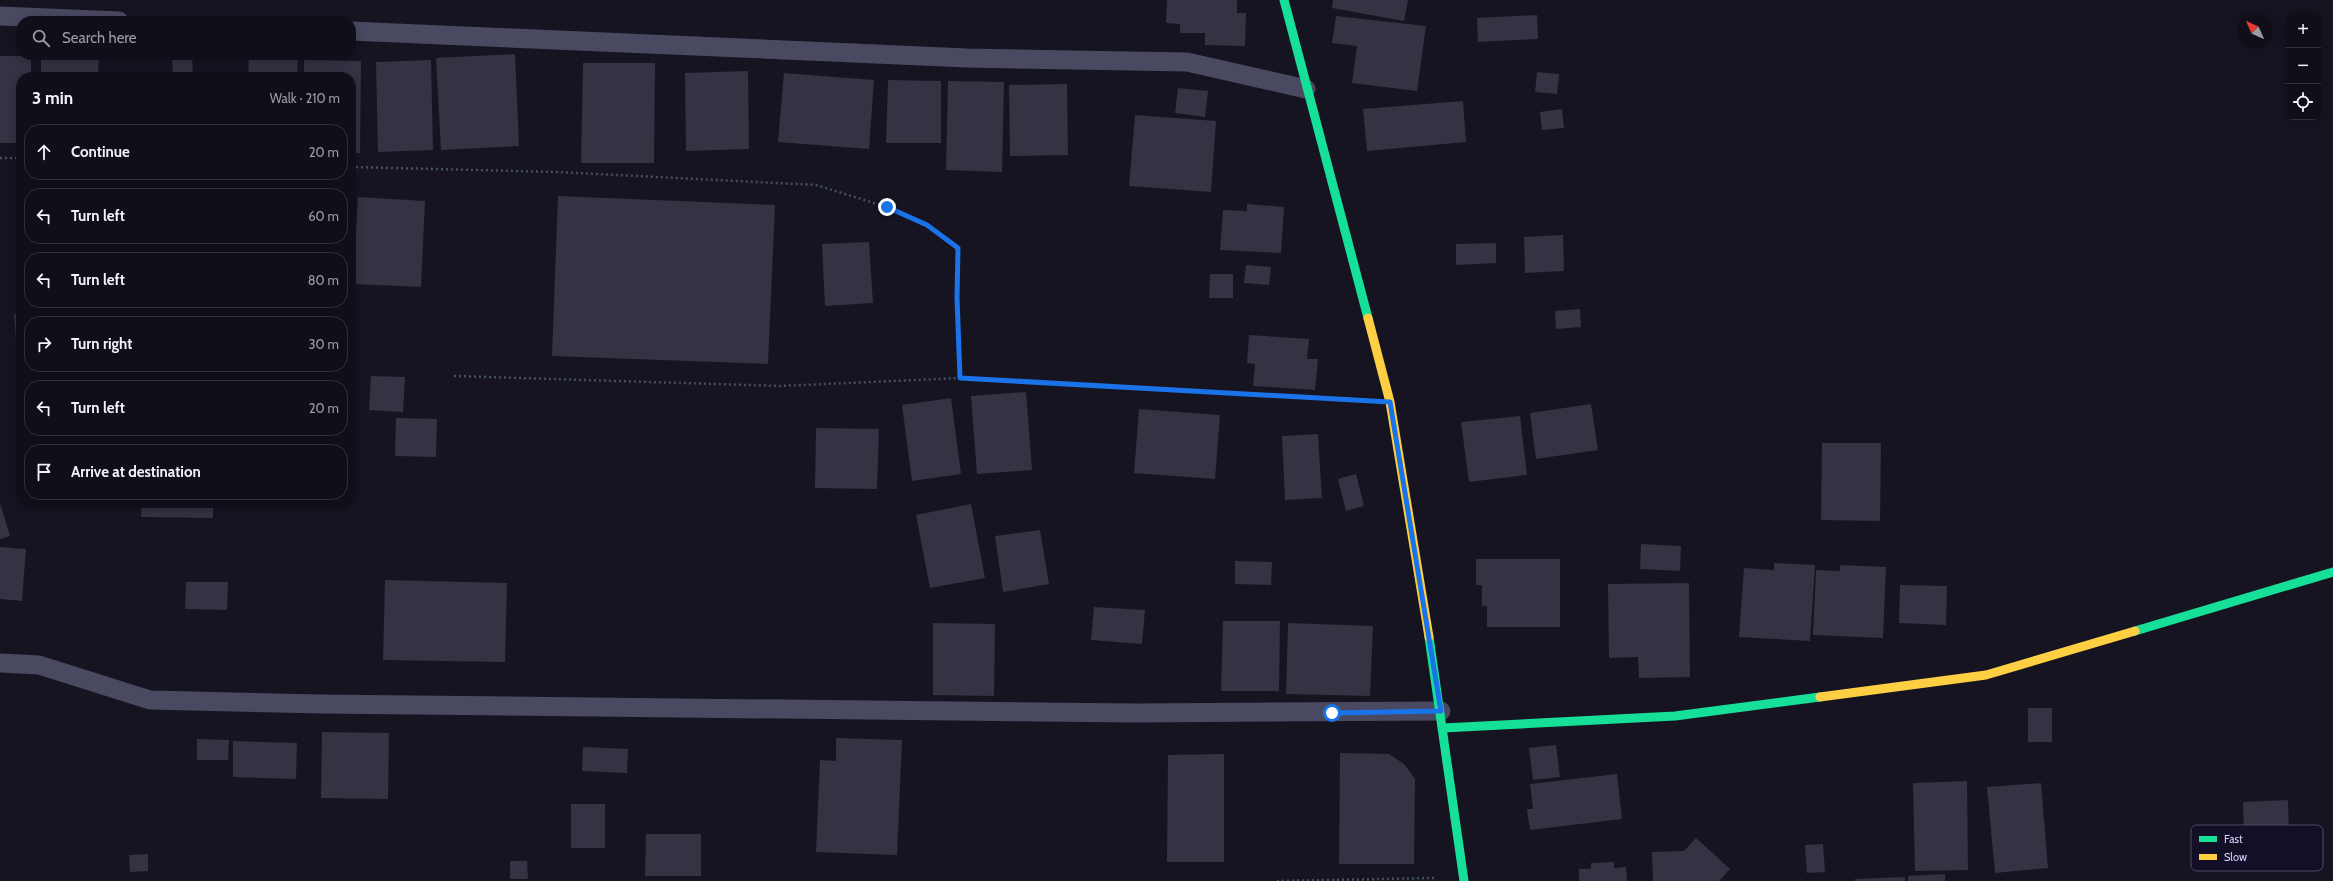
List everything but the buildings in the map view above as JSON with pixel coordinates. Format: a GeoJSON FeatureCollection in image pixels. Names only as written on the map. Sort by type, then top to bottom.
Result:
{"type":"FeatureCollection","features":[{"type":"Feature","properties":{"kind":"street"},"geometry":{"type":"LineString","coordinates":[[1284,0],[1306,89],[1390,402],[1442,720],[1464,879]]}},
{"type":"Feature","properties":{"kind":"street"},"geometry":{"type":"LineString","coordinates":[[1442,720],[1675,716],[1986,676],[2333,572]]}},
{"type":"Feature","properties":{"kind":"lane"},"geometry":{"type":"LineString","coordinates":[[0,16],[16,17]]}},
{"type":"Feature","properties":{"kind":"lane"},"geometry":{"type":"LineString","coordinates":[[356,31],[967,58],[1187,62],[1306,89]]}},
{"type":"Feature","properties":{"kind":"lane"},"geometry":{"type":"LineString","coordinates":[[0,663],[39,665],[150,700],[1136,713],[1442,720]]}},
{"type":"Feature","properties":{"kind":"path"},"geometry":{"type":"LineString","coordinates":[[0,158],[16,158]]}},
{"type":"Feature","properties":{"kind":"path"},"geometry":{"type":"LineString","coordinates":[[356,167],[558,172],[816,185],[887,207],[927,225],[958,248],[957,298],[960,378]]}},
{"type":"Feature","properties":{"kind":"path"},"geometry":{"type":"LineString","coordinates":[[454,376],[780,386],[960,378],[1390,402]]}},
{"type":"Feature","properties":{"kind":"path"},"geometry":{"type":"LineString","coordinates":[[1277,881],[1464,879]]}},
{"type":"Feature","properties":{"kind":"traffic: fast"},"geometry":{"type":"LineString","coordinates":[[1284,0],[1368,318]]}},
{"type":"Feature","properties":{"kind":"traffic: fast"},"geometry":{"type":"LineString","coordinates":[[2135,631],[2333,572]]}},
{"type":"Feature","properties":{"kind":"traffic: fast"},"geometry":{"type":"LineString","coordinates":[[1429,637],[1464,881]]}},
{"type":"Feature","properties":{"kind":"traffic: fast"},"geometry":{"type":"LineString","coordinates":[[1443,728],[1675,716],[1820,697]]}},
{"type":"Feature","properties":{"kind":"traffic: slow"},"geometry":{"type":"LineString","coordinates":[[1368,318],[1390,402],[1429,637]]}},
{"type":"Feature","properties":{"kind":"traffic: slow"},"geometry":{"type":"LineString","coordinates":[[1820,697],[1986,675],[2135,631]]}},
{"type":"Feature","properties":{"kind":"route"},"geometry":{"type":"LineString","coordinates":[[887,207],[927,225],[958,248],[957,298],[960,378],[1390,402],[1441,711],[1332,713]]}}]}
